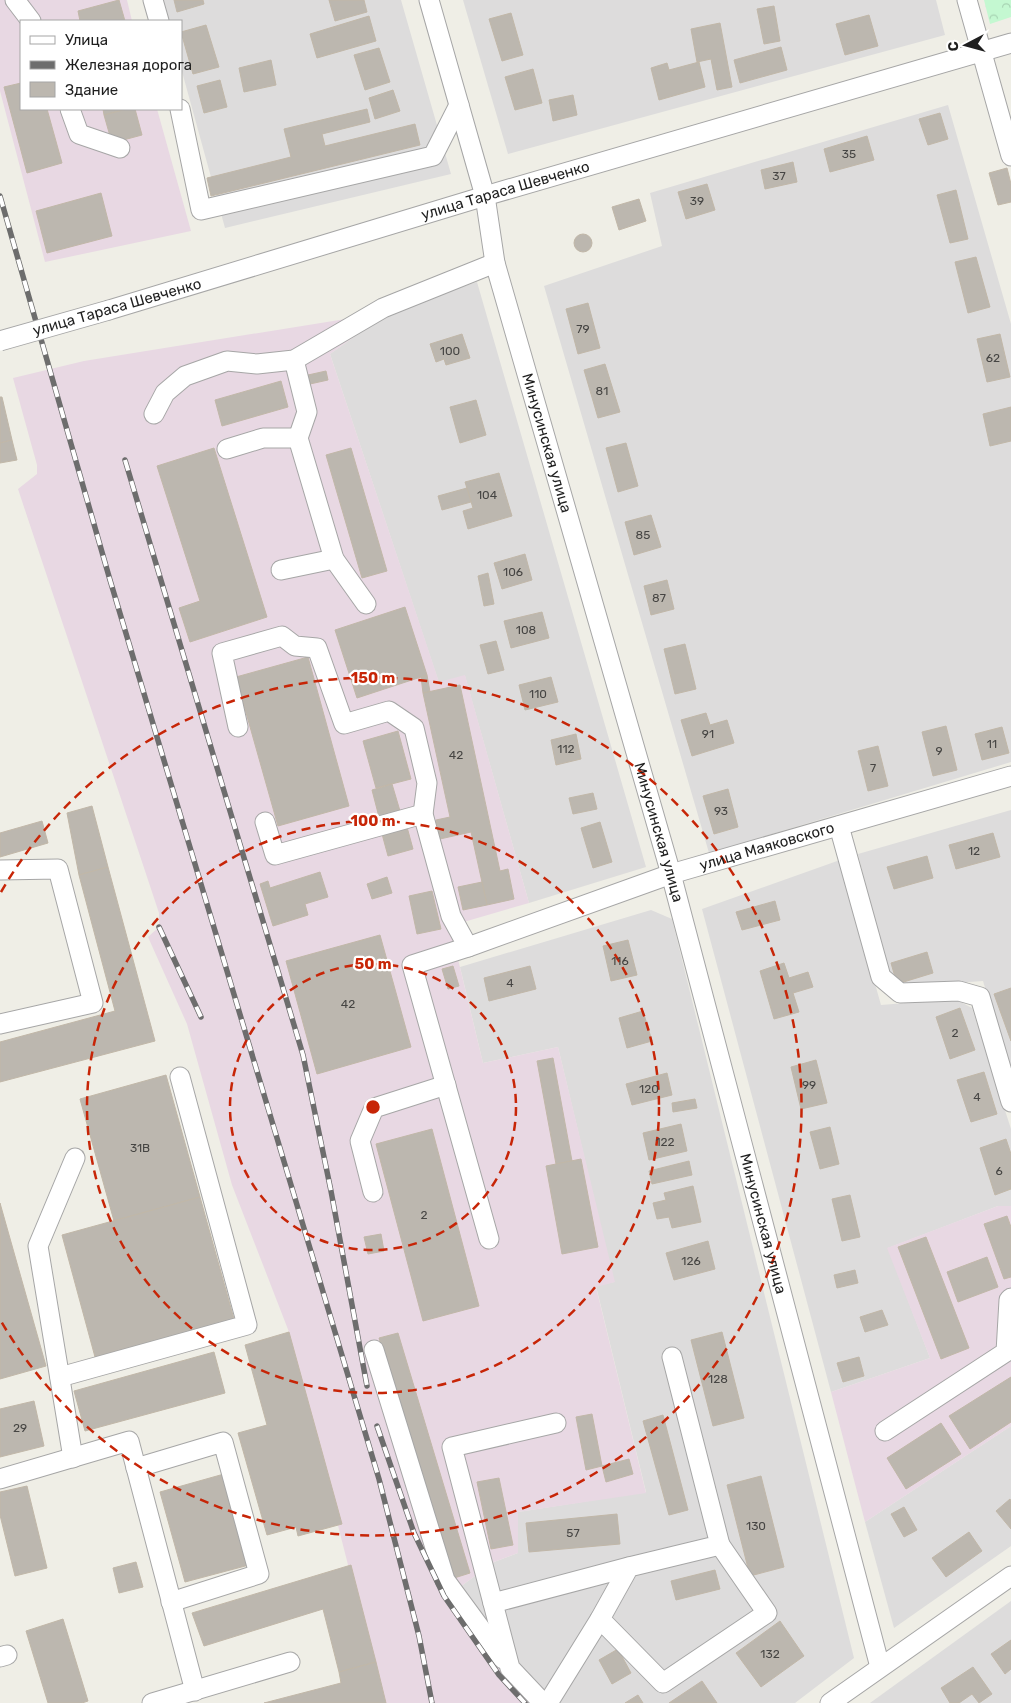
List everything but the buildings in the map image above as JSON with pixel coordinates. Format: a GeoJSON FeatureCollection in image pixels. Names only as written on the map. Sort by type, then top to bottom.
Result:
{"type":"FeatureCollection","features":[{"type":"Feature","properties":{"kind":"street"},"geometry":{"type":"LineString","coordinates":[[15,0],[30,20]]}},
{"type":"Feature","properties":{"kind":"street"},"geometry":{"type":"LineString","coordinates":[[153,0],[159,20]]}},
{"type":"Feature","properties":{"kind":"street","name":"Минусинская улица"},"geometry":{"type":"LineString","coordinates":[[429,0],[485,196],[495,263],[671,874],[880,1667]]}},
{"type":"Feature","properties":{"kind":"street"},"geometry":{"type":"LineString","coordinates":[[967,0],[1011,156]]}},
{"type":"Feature","properties":{"kind":"street","name":"улица Тараса Шевченко"},"geometry":{"type":"LineString","coordinates":[[0,341],[109,310],[485,196],[1011,43]]}},
{"type":"Feature","properties":{"kind":"street"},"geometry":{"type":"LineString","coordinates":[[180,110],[201,210],[433,156],[459,105]]}},
{"type":"Feature","properties":{"kind":"street"},"geometry":{"type":"LineString","coordinates":[[70,110],[79,134],[120,148]]}},
{"type":"Feature","properties":{"kind":"street"},"geometry":{"type":"LineString","coordinates":[[154,414],[165,393],[186,376],[227,361],[256,364],[294,360],[383,308],[495,263]]}},
{"type":"Feature","properties":{"kind":"street"},"geometry":{"type":"LineString","coordinates":[[294,360],[308,412],[298,438],[334,559],[366,604]]}},
{"type":"Feature","properties":{"kind":"street"},"geometry":{"type":"LineString","coordinates":[[227,449],[263,438],[298,438]]}},
{"type":"Feature","properties":{"kind":"street"},"geometry":{"type":"LineString","coordinates":[[281,570],[334,559]]}},
{"type":"Feature","properties":{"kind":"street"},"geometry":{"type":"LineString","coordinates":[[238,727],[222,653],[282,636],[295,646],[316,648],[344,724],[389,712],[414,728],[427,784],[423,814],[451,916],[468,947]]}},
{"type":"Feature","properties":{"kind":"street","name":"улица Маяковского"},"geometry":{"type":"LineString","coordinates":[[446,1084],[412,965],[468,947],[671,874],[1011,776]]}},
{"type":"Feature","properties":{"kind":"street"},"geometry":{"type":"LineString","coordinates":[[265,822],[275,855],[423,814]]}},
{"type":"Feature","properties":{"kind":"street"},"geometry":{"type":"LineString","coordinates":[[839,826],[881,977],[900,993],[959,991],[980,997],[1011,1102]]}},
{"type":"Feature","properties":{"kind":"street"},"geometry":{"type":"LineString","coordinates":[[0,870],[58,869],[93,1003],[0,1024]]}},
{"type":"Feature","properties":{"kind":"street"},"geometry":{"type":"LineString","coordinates":[[60,1378],[247,1325],[180,1077]]}},
{"type":"Feature","properties":{"kind":"street"},"geometry":{"type":"LineString","coordinates":[[373,1192],[360,1141],[374,1108],[446,1084],[489,1239]]}},
{"type":"Feature","properties":{"kind":"street"},"geometry":{"type":"LineString","coordinates":[[73,1458],[38,1246],[75,1158]]}},
{"type":"Feature","properties":{"kind":"street"},"geometry":{"type":"LineString","coordinates":[[885,1431],[1006,1352],[1008,1300],[1011,1298]]}},
{"type":"Feature","properties":{"kind":"street"},"geometry":{"type":"LineString","coordinates":[[374,1350],[445,1580],[510,1668],[543,1703]]}},
{"type":"Feature","properties":{"kind":"street"},"geometry":{"type":"LineString","coordinates":[[600,1620],[663,1683],[767,1613],[720,1544],[672,1357]]}},
{"type":"Feature","properties":{"kind":"street"},"geometry":{"type":"LineString","coordinates":[[510,1668],[452,1447],[556,1423]]}},
{"type":"Feature","properties":{"kind":"street"},"geometry":{"type":"LineString","coordinates":[[0,1479],[129,1441],[195,1691]]}},
{"type":"Feature","properties":{"kind":"street"},"geometry":{"type":"LineString","coordinates":[[136,1468],[223,1442],[259,1574],[171,1602]]}},
{"type":"Feature","properties":{"kind":"street"},"geometry":{"type":"LineString","coordinates":[[493,1603],[720,1544]]}},
{"type":"Feature","properties":{"kind":"street"},"geometry":{"type":"LineString","coordinates":[[548,1703],[600,1620],[629,1567]]}},
{"type":"Feature","properties":{"kind":"street"},"geometry":{"type":"LineString","coordinates":[[830,1703],[1011,1576]]}},
{"type":"Feature","properties":{"kind":"street"},"geometry":{"type":"LineString","coordinates":[[152,1703],[290,1662]]}},
{"type":"Feature","properties":{"kind":"shaded area"},"geometry":{"type":"Polygon","coordinates":[[[0,0],[127,0],[132,20],[20,20],[20,110],[157,110],[191,231],[45,262],[0,91],[0,0]]]}},
{"type":"Feature","properties":{"kind":"shaded area"},"geometry":{"type":"Polygon","coordinates":[[[163,0],[401,0],[451,174],[225,228],[182,72],[182,20],[168,20],[163,0]]]}},
{"type":"Feature","properties":{"kind":"shaded area"},"geometry":{"type":"Polygon","coordinates":[[[463,0],[936,0],[945,35],[508,154],[463,0]]]}},
{"type":"Feature","properties":{"kind":"shaded area"},"geometry":{"type":"Polygon","coordinates":[[[948,105],[1011,324],[1011,762],[709,853],[544,286],[662,246],[650,193],[948,105]]]}},
{"type":"Feature","properties":{"kind":"shaded area"},"geometry":{"type":"Polygon","coordinates":[[[477,282],[646,867],[529,903],[465,676],[439,683],[330,354],[389,312],[477,282]]]}},
{"type":"Feature","properties":{"kind":"shaded area"},"geometry":{"type":"Polygon","coordinates":[[[389,312],[330,354],[439,682],[465,675],[529,903],[450,926],[483,1063],[558,1047],[615,1282],[596,1287],[646,1493],[518,1512],[518,1553],[494,1562],[449,1595],[535,1703],[383,1703],[289,1332],[232,1185],[187,1024],[148,937],[159,927],[159,913],[18,489],[37,474],[37,465],[13,378],[84,361],[389,312]]]}},
{"type":"Feature","properties":{"kind":"shaded area"},"geometry":{"type":"Polygon","coordinates":[[[1011,810],[1011,1072],[983,981],[899,987],[888,974],[858,854],[1011,810]]]}},
{"type":"Feature","properties":{"kind":"shaded area"},"geometry":{"type":"Polygon","coordinates":[[[840,860],[881,1005],[955,999],[972,1008],[1011,1129],[1011,1206],[998,1206],[888,1248],[930,1358],[831,1392],[702,909],[840,860]]]}},
{"type":"Feature","properties":{"kind":"shaded area"},"geometry":{"type":"Polygon","coordinates":[[[651,910],[672,919],[854,1658],[795,1703],[542,1703],[449,1595],[494,1562],[518,1553],[518,1512],[646,1492],[596,1286],[614,1282],[558,1047],[483,1063],[460,967],[651,910]]]}},
{"type":"Feature","properties":{"kind":"shaded area"},"geometry":{"type":"Polygon","coordinates":[[[998,1206],[1011,1206],[1011,1426],[865,1522],[831,1392],[930,1358],[887,1248],[998,1206]]]}},
{"type":"Feature","properties":{"kind":"shaded area"},"geometry":{"type":"Polygon","coordinates":[[[1011,1426],[1011,1546],[894,1628],[865,1522],[1011,1426]]]}},
{"type":"Feature","properties":{"kind":"shaded area"},"geometry":{"type":"Polygon","coordinates":[[[1011,1601],[1011,1703],[870,1703],[1011,1601]]]}},
{"type":"Feature","properties":{"kind":"green space"},"geometry":{"type":"Polygon","coordinates":[[[984,0],[1011,0],[1011,17],[990,24],[984,0]]]}},
{"type":"Feature","properties":{"kind":"railway"},"geometry":{"type":"LineString","coordinates":[[0,196],[110,580],[379,1479],[419,1636],[432,1703]]}},
{"type":"Feature","properties":{"kind":"railway"},"geometry":{"type":"LineString","coordinates":[[125,460],[303,1055],[331,1191],[367,1386]]}},
{"type":"Feature","properties":{"kind":"railway"},"geometry":{"type":"LineString","coordinates":[[159,927],[201,1017]]}},
{"type":"Feature","properties":{"kind":"railway"},"geometry":{"type":"LineString","coordinates":[[377,1426],[414,1533],[444,1596],[499,1675],[525,1703]]}}]}
